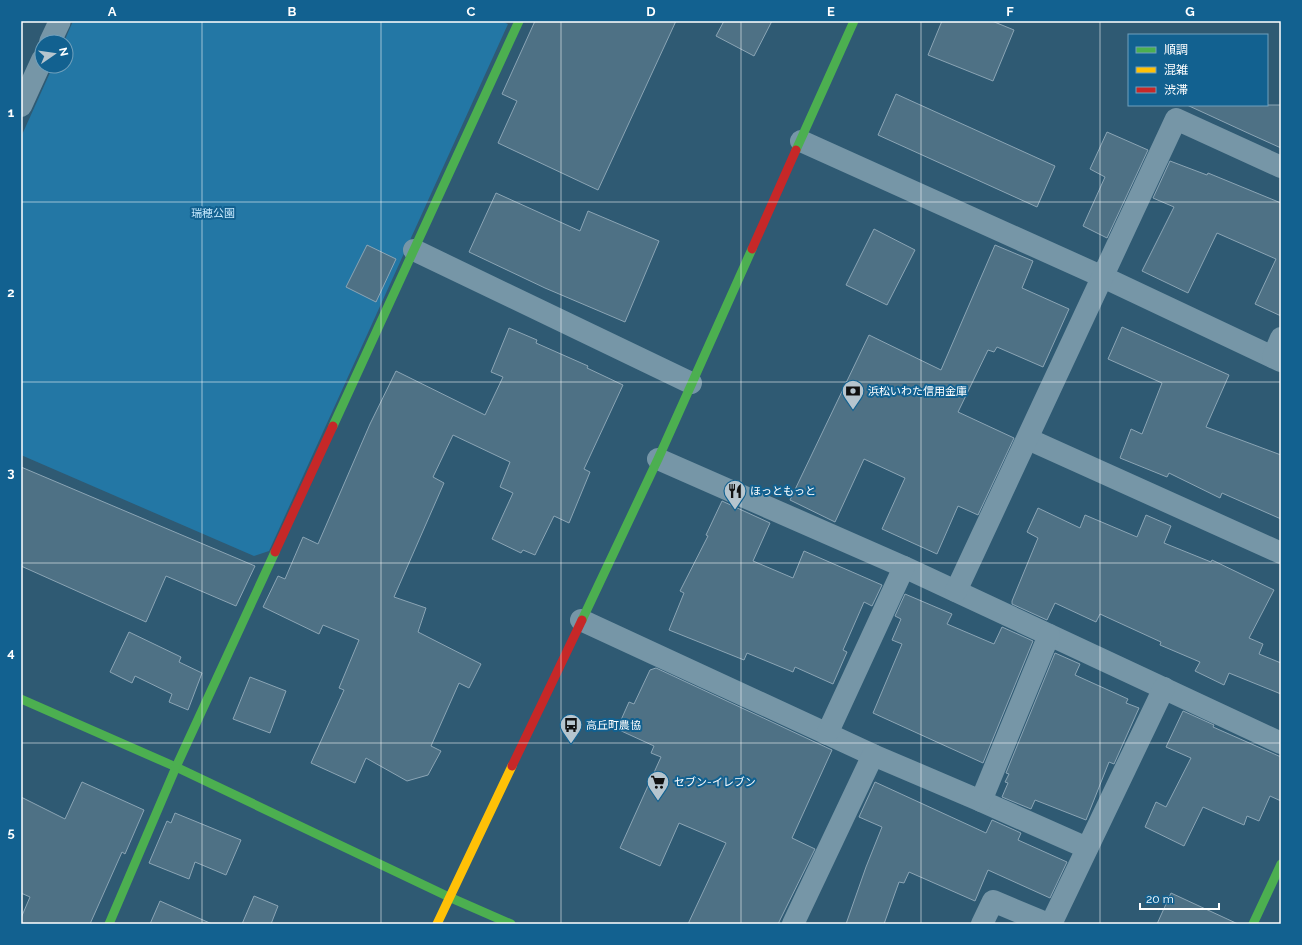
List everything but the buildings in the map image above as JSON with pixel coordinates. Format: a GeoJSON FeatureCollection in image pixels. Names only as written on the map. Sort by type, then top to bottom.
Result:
{"type":"FeatureCollection","features":[{"type":"Feature","properties":{"kind":"street"},"geometry":{"type":"LineString","coordinates":[[54,34],[60,21]]}},
{"type":"Feature","properties":{"kind":"street"},"geometry":{"type":"LineString","coordinates":[[109,924],[176,767],[519,21]]}},
{"type":"Feature","properties":{"kind":"street"},"geometry":{"type":"LineString","coordinates":[[437,924],[658,459],[854,21]]}},
{"type":"Feature","properties":{"kind":"street"},"geometry":{"type":"LineString","coordinates":[[23,97],[35,74]]}},
{"type":"Feature","properties":{"kind":"street"},"geometry":{"type":"LineString","coordinates":[[956,591],[1176,119],[1281,167]]}},
{"type":"Feature","properties":{"kind":"street"},"geometry":{"type":"LineString","coordinates":[[800,141],[1278,352]]}},
{"type":"Feature","properties":{"kind":"street"},"geometry":{"type":"LineString","coordinates":[[414,250],[691,383]]}},
{"type":"Feature","properties":{"kind":"street"},"geometry":{"type":"LineString","coordinates":[[1028,439],[1281,553]]}},
{"type":"Feature","properties":{"kind":"street"},"geometry":{"type":"LineString","coordinates":[[658,459],[904,567],[1281,743]]}},
{"type":"Feature","properties":{"kind":"street"},"geometry":{"type":"LineString","coordinates":[[827,734],[904,567]]}},
{"type":"Feature","properties":{"kind":"street"},"geometry":{"type":"LineString","coordinates":[[581,620],[873,755],[982,801],[1087,848]]}},
{"type":"Feature","properties":{"kind":"street"},"geometry":{"type":"LineString","coordinates":[[982,801],[1049,635]]}},
{"type":"Feature","properties":{"kind":"street"},"geometry":{"type":"LineString","coordinates":[[1051,924],[1164,688]]}},
{"type":"Feature","properties":{"kind":"street"},"geometry":{"type":"LineString","coordinates":[[21,699],[176,767],[449,897],[512,924]]}},
{"type":"Feature","properties":{"kind":"street"},"geometry":{"type":"LineString","coordinates":[[793,924],[873,755]]}},
{"type":"Feature","properties":{"kind":"street"},"geometry":{"type":"LineString","coordinates":[[1253,924],[1281,864]]}},
{"type":"Feature","properties":{"kind":"street"},"geometry":{"type":"LineString","coordinates":[[982,924],[993,901],[1048,924]]}},
{"type":"Feature","properties":{"kind":"green space","name":"瑞穂公園"},"geometry":{"type":"Polygon","coordinates":[[[73,21],[501,21],[508,24],[269,551],[254,556],[21,455],[21,137],[49,74],[74,74],[74,34],[67,34],[73,21]]]}},
{"type":"Feature","properties":{"kind":"traffic: fast"},"geometry":{"type":"LineString","coordinates":[[333,426],[519,21]]}},
{"type":"Feature","properties":{"kind":"traffic: fast"},"geometry":{"type":"LineString","coordinates":[[796,150],[854,21]]}},
{"type":"Feature","properties":{"kind":"traffic: fast"},"geometry":{"type":"LineString","coordinates":[[582,620],[658,459],[752,249]]}},
{"type":"Feature","properties":{"kind":"traffic: fast"},"geometry":{"type":"LineString","coordinates":[[109,924],[176,767],[275,552]]}},
{"type":"Feature","properties":{"kind":"traffic: fast"},"geometry":{"type":"LineString","coordinates":[[21,699],[176,767],[449,897],[511,924]]}},
{"type":"Feature","properties":{"kind":"traffic: fast"},"geometry":{"type":"LineString","coordinates":[[1253,924],[1281,864]]}},
{"type":"Feature","properties":{"kind":"traffic: slow"},"geometry":{"type":"LineString","coordinates":[[437,924],[512,766]]}},
{"type":"Feature","properties":{"kind":"traffic: jam"},"geometry":{"type":"LineString","coordinates":[[752,249],[796,150]]}},
{"type":"Feature","properties":{"kind":"traffic: jam"},"geometry":{"type":"LineString","coordinates":[[275,552],[333,426]]}},
{"type":"Feature","properties":{"kind":"traffic: jam"},"geometry":{"type":"LineString","coordinates":[[512,766],[582,620]]}},
{"type":"Feature","properties":{"kind":"place","name":"浜松いわた信用金庫"},"geometry":{"type":"Point","coordinates":[853,410]}},
{"type":"Feature","properties":{"kind":"place","name":"ほっともっと"},"geometry":{"type":"Point","coordinates":[735,510]}},
{"type":"Feature","properties":{"kind":"place","name":"高丘町農協"},"geometry":{"type":"Point","coordinates":[571,744]}},
{"type":"Feature","properties":{"kind":"place","name":"セブン-イレブン"},"geometry":{"type":"Point","coordinates":[658,802]}}]}
